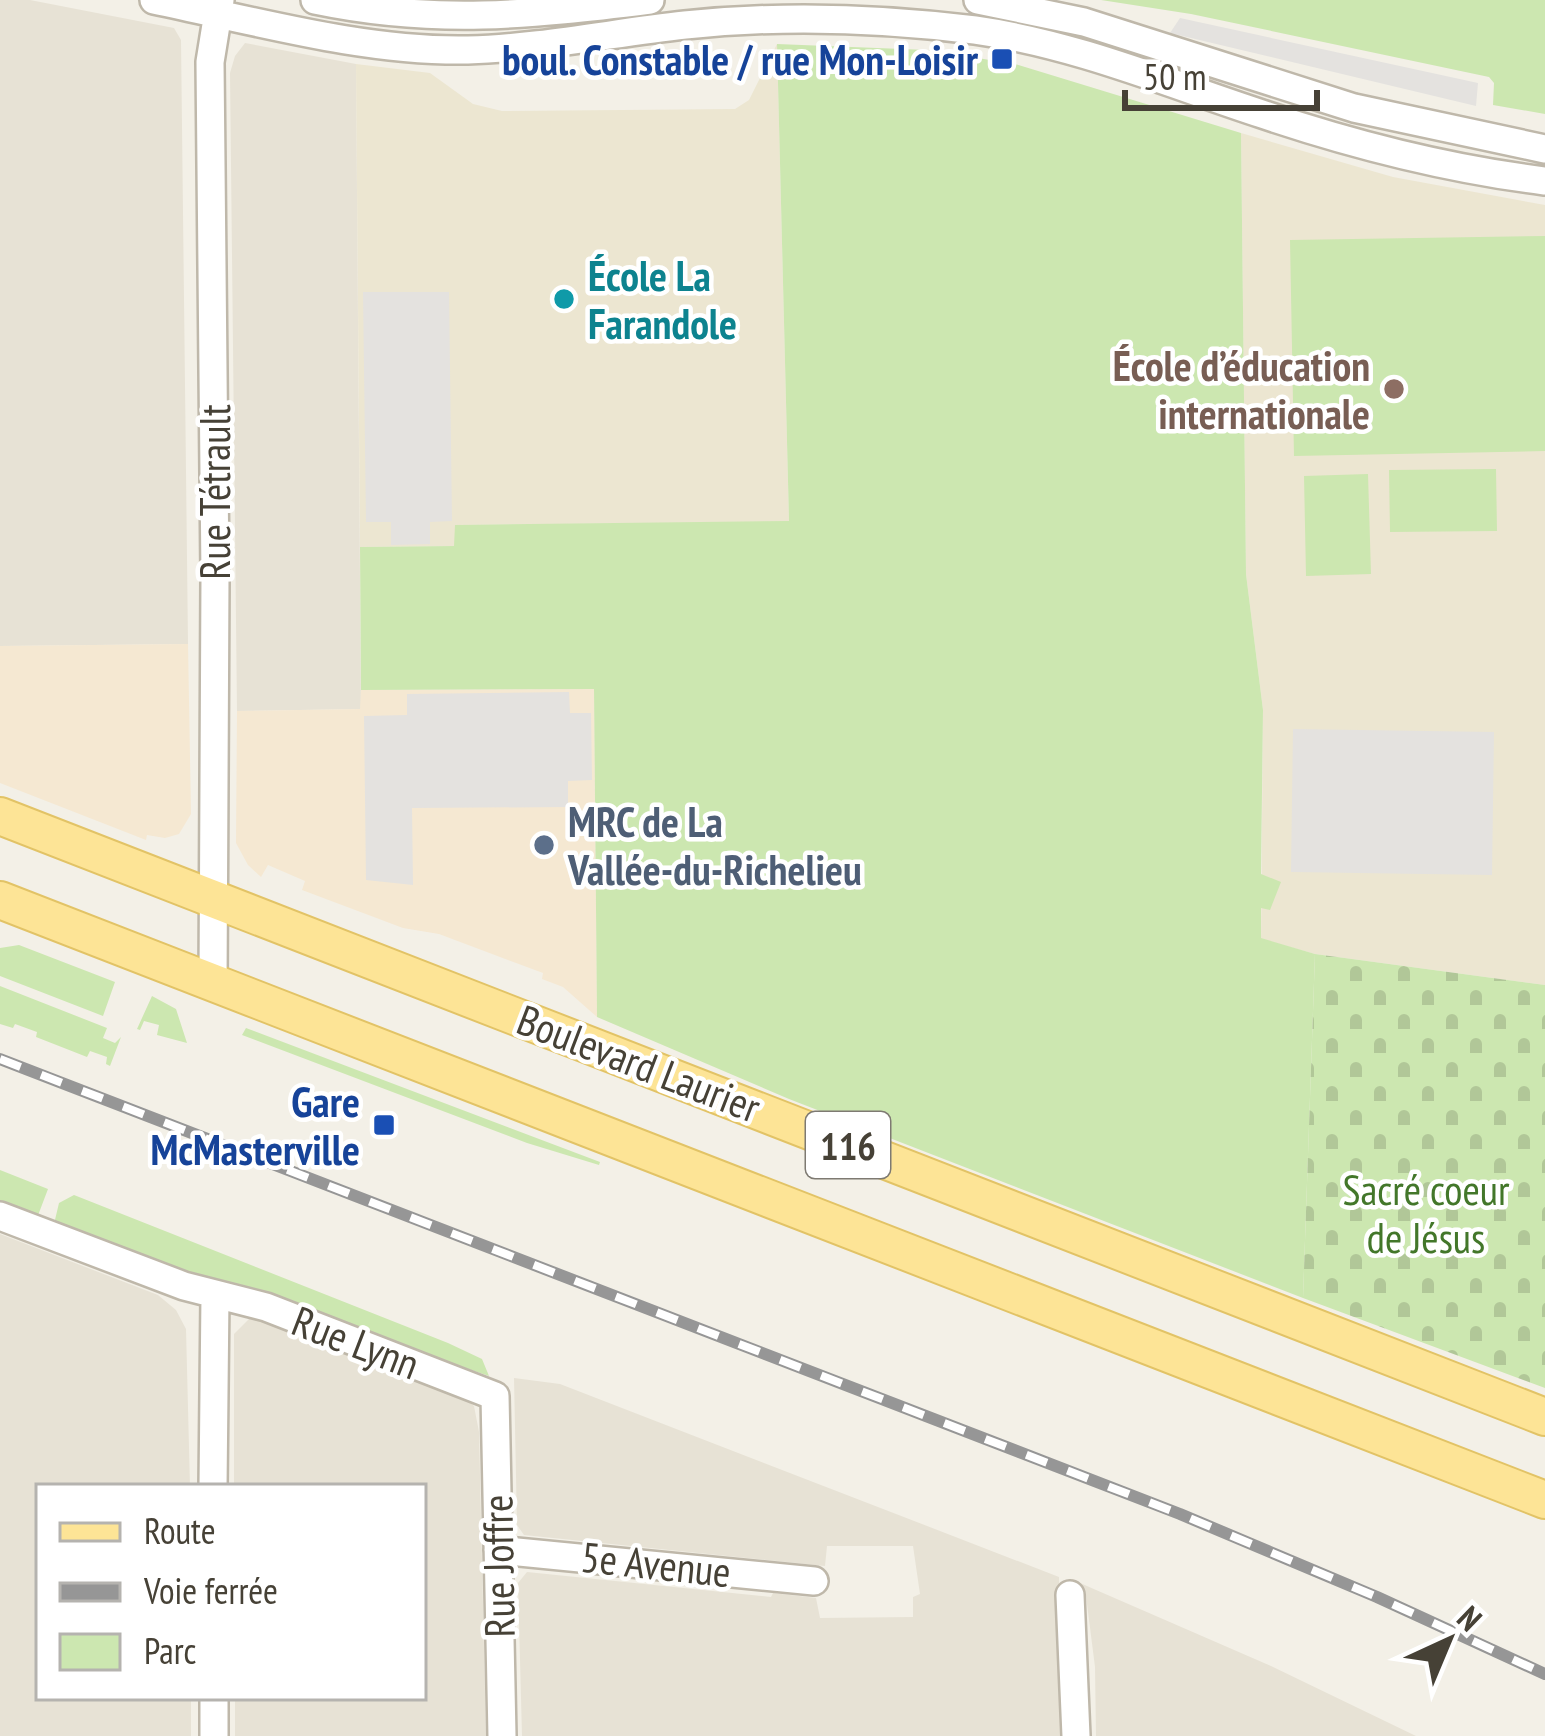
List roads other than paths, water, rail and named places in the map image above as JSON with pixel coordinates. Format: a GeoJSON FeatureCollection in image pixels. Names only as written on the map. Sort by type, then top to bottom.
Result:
{"type":"FeatureCollection","features":[{"type":"Feature","properties":{"kind":"main road","name":"Boulevard Laurier"},"geometry":{"type":"LineString","coordinates":[[0,817],[1545,1417]]}},
{"type":"Feature","properties":{"kind":"main road","name":"Boulevard Laurier"},"geometry":{"type":"LineString","coordinates":[[0,900],[1545,1500]]}},
{"type":"Feature","properties":{"kind":"street"},"geometry":{"type":"LineString","coordinates":[[154,0],[219,6],[395,46],[433,50],[544,45],[752,20],[889,21],[1027,40],[1138,70],[1262,114],[1400,154],[1545,181]]}},
{"type":"Feature","properties":{"kind":"street"},"geometry":{"type":"LineString","coordinates":[[315,0],[394,14],[459,18],[650,0]]}},
{"type":"Feature","properties":{"kind":"street"},"geometry":{"type":"LineString","coordinates":[[978,0],[1028,4],[1372,112],[1545,149]]}},
{"type":"Feature","properties":{"kind":"street"},"geometry":{"type":"LineString","coordinates":[[1027,40],[1028,4]]}},
{"type":"Feature","properties":{"kind":"street","name":"Rue Tétrault"},"geometry":{"type":"LineString","coordinates":[[213,985],[210,62],[219,6]]}},
{"type":"Feature","properties":{"kind":"street"},"geometry":{"type":"LineString","coordinates":[[1262,114],[1271,83]]}},
{"type":"Feature","properties":{"kind":"street","name":"Rue Lynn"},"geometry":{"type":"LineString","coordinates":[[0,1216],[215,1295],[266,1307],[495,1396]]}},
{"type":"Feature","properties":{"kind":"street"},"geometry":{"type":"LineString","coordinates":[[213,1484],[215,1295]]}},
{"type":"Feature","properties":{"kind":"street","name":"Rue Joffre"},"geometry":{"type":"LineString","coordinates":[[495,1396],[502,1736]]}},
{"type":"Feature","properties":{"kind":"street","name":"5e Avenue"},"geometry":{"type":"LineString","coordinates":[[498,1550],[814,1581]]}},
{"type":"Feature","properties":{"kind":"street"},"geometry":{"type":"LineString","coordinates":[[1070,1595],[1076,1736]]}},
{"type":"Feature","properties":{"kind":"street"},"geometry":{"type":"LineString","coordinates":[[214,1700],[214,1736]]}},
{"type":"Feature","properties":{"kind":"railway"},"geometry":{"type":"LineString","coordinates":[[0,1059],[1180,1514],[1545,1674]]}},
{"type":"Feature","properties":{"kind":"place","name":"boul. Constable / rue Mon-Loisir"},"geometry":{"type":"Point","coordinates":[1002,59]}},
{"type":"Feature","properties":{"kind":"place","name":"École La Farandole"},"geometry":{"type":"Point","coordinates":[564,299]}},
{"type":"Feature","properties":{"kind":"place","name":"École d’éducation internationale"},"geometry":{"type":"Point","coordinates":[1394,389]}},
{"type":"Feature","properties":{"kind":"place","name":"MRC de La Vallée-du-Richelieu"},"geometry":{"type":"Point","coordinates":[544,845]}},
{"type":"Feature","properties":{"kind":"place","name":"Gare McMasterville"},"geometry":{"type":"Point","coordinates":[384,1125]}},
{"type":"Feature","properties":{"kind":"park label","name":"Sacré coeur de Jésus"},"geometry":{"type":"Point","coordinates":[1426,1213]}}]}
